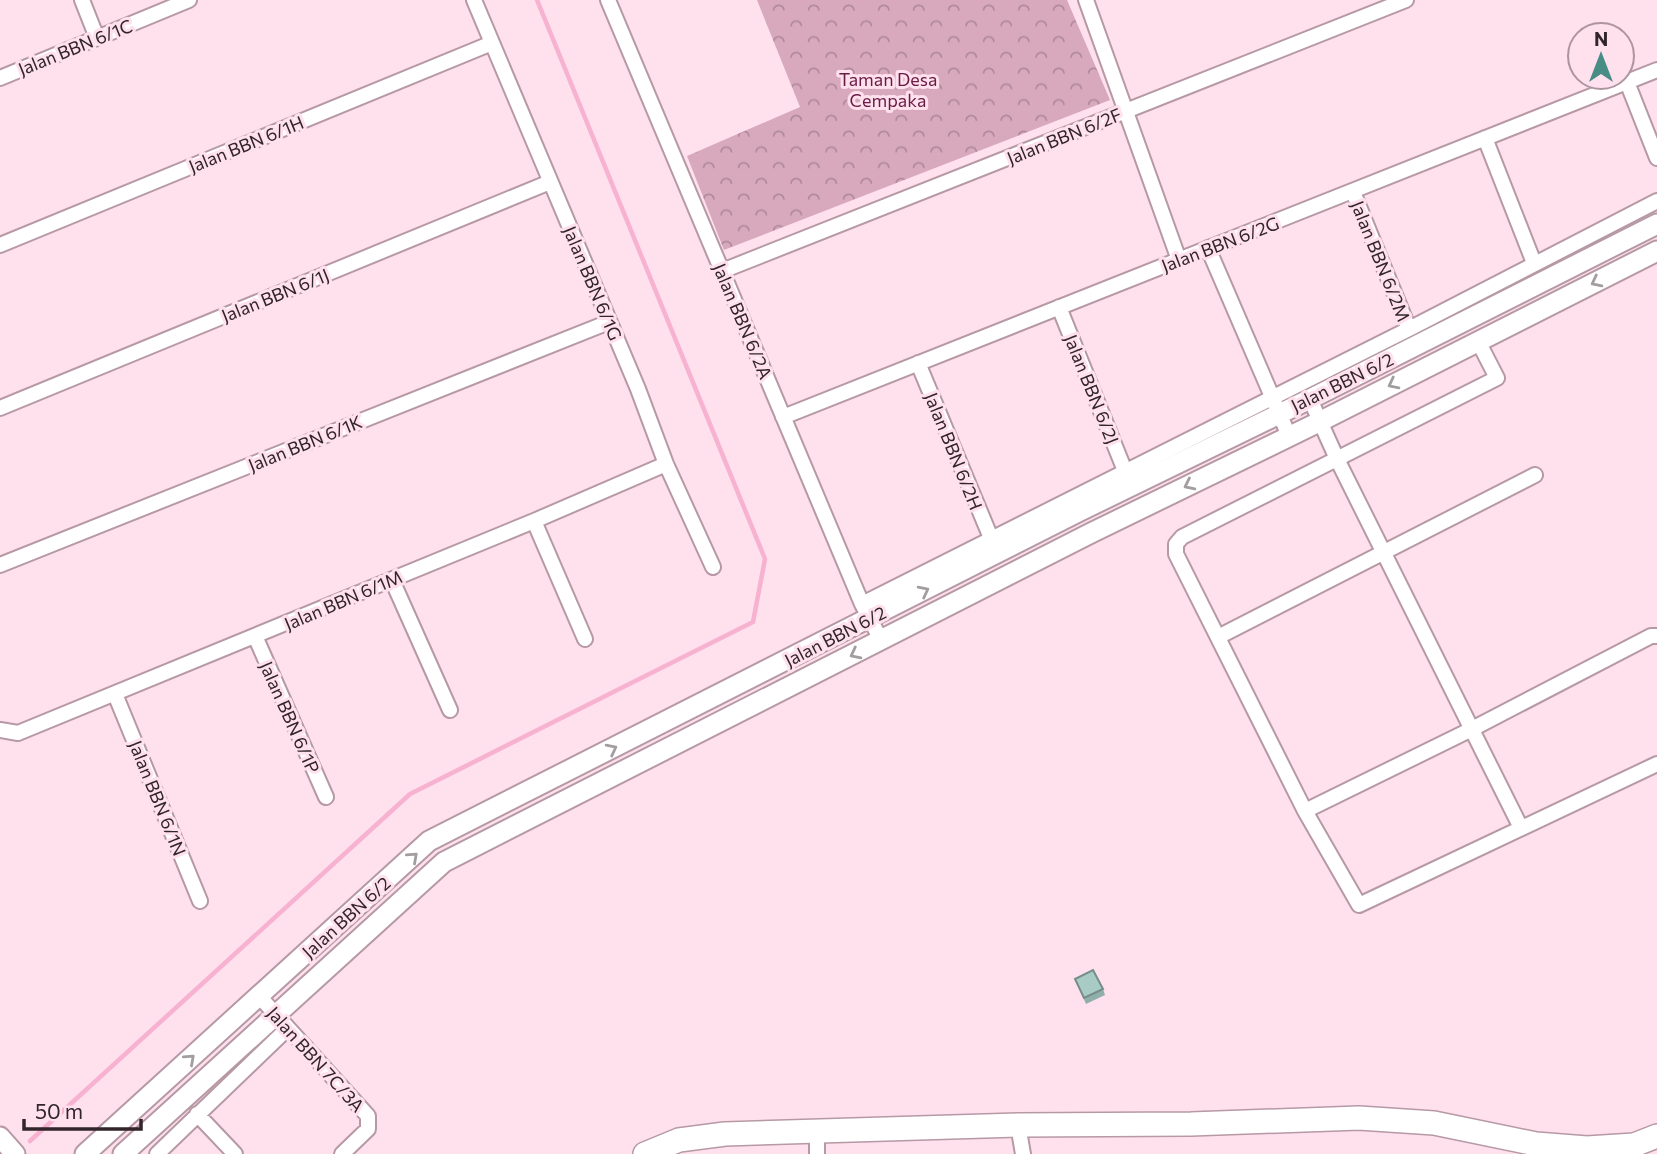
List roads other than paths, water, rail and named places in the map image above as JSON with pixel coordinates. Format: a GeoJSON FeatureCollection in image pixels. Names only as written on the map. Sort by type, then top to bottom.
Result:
{"type":"FeatureCollection","features":[{"type":"Feature","properties":{"kind":"main road"},"geometry":{"type":"LineString","coordinates":[[645,1154],[679,1140],[725,1134],[817,1143],[1018,1125],[1191,1124],[1359,1118],[1434,1123],[1536,1144],[1587,1148],[1634,1145],[1657,1136]]}},
{"type":"Feature","properties":{"kind":"street"},"geometry":{"type":"LineString","coordinates":[[82,0],[97,38]]}},
{"type":"Feature","properties":{"kind":"street","name":"Jalan BBN 6/1C"},"geometry":{"type":"LineString","coordinates":[[0,78],[97,38],[153,7],[189,0]]}},
{"type":"Feature","properties":{"kind":"street","name":"Jalan BBN 6/1G"},"geometry":{"type":"LineString","coordinates":[[474,0],[666,464],[713,567]]}},
{"type":"Feature","properties":{"kind":"street","name":"Jalan BBN 6/2A"},"geometry":{"type":"LineString","coordinates":[[608,0],[783,417],[881,640]]}},
{"type":"Feature","properties":{"kind":"street"},"geometry":{"type":"LineString","coordinates":[[1086,0],[1179,260]]}},
{"type":"Feature","properties":{"kind":"street","name":"Jalan BBN 6/2F"},"geometry":{"type":"LineString","coordinates":[[722,271],[1406,0]]}},
{"type":"Feature","properties":{"kind":"street","name":"Jalan BBN 6/1H"},"geometry":{"type":"LineString","coordinates":[[0,246],[492,43]]}},
{"type":"Feature","properties":{"kind":"street","name":"Jalan BBN 6/2G"},"geometry":{"type":"LineString","coordinates":[[1636,78],[1657,70]]}},
{"type":"Feature","properties":{"kind":"street","name":"Jalan BBN 6/2G"},"geometry":{"type":"LineString","coordinates":[[783,417],[1604,91]]}},
{"type":"Feature","properties":{"kind":"street"},"geometry":{"type":"LineString","coordinates":[[1631,91],[1657,158]]}},
{"type":"Feature","properties":{"kind":"street"},"geometry":{"type":"LineString","coordinates":[[1485,138],[1534,264]]}},
{"type":"Feature","properties":{"kind":"street","name":"Jalan BBN 6/1J"},"geometry":{"type":"LineString","coordinates":[[0,408],[550,182]]}},
{"type":"Feature","properties":{"kind":"street","name":"Jalan BBN 6/2M"},"geometry":{"type":"LineString","coordinates":[[1353,192],[1409,329]]}},
{"type":"Feature","properties":{"kind":"street"},"geometry":{"type":"LineString","coordinates":[[866,611],[990,538],[1125,471],[1275,406],[1409,329],[1657,201]]}},
{"type":"Feature","properties":{"kind":"street","name":"Jalan BBN 6/2"},"geometry":{"type":"LineString","coordinates":[[85,1154],[429,841],[866,611],[1275,406],[1310,399],[1657,224]]}},
{"type":"Feature","properties":{"kind":"street"},"geometry":{"type":"LineString","coordinates":[[1208,248],[1289,436]]}},
{"type":"Feature","properties":{"kind":"street","name":"Jalan BBN 6/2"},"geometry":{"type":"LineString","coordinates":[[123,1154],[281,1021],[443,862],[1091,533],[1321,421],[1657,251]]}},
{"type":"Feature","properties":{"kind":"street","name":"Jalan BBN 6/2J"},"geometry":{"type":"LineString","coordinates":[[1059,307],[1125,471]]}},
{"type":"Feature","properties":{"kind":"street","name":"Jalan BBN 6/1K"},"geometry":{"type":"LineString","coordinates":[[0,565],[609,322]]}},
{"type":"Feature","properties":{"kind":"street"},"geometry":{"type":"LineString","coordinates":[[1478,341],[1497,378],[1182,537],[1176,544],[1176,554],[1305,811],[1359,905],[1657,764]]}},
{"type":"Feature","properties":{"kind":"street","name":"Jalan BBN 6/2H"},"geometry":{"type":"LineString","coordinates":[[918,363],[990,538]]}},
{"type":"Feature","properties":{"kind":"street"},"geometry":{"type":"LineString","coordinates":[[1310,399],[1337,459],[1521,828]]}},
{"type":"Feature","properties":{"kind":"street","name":"Jalan BBN 6/1M"},"geometry":{"type":"LineString","coordinates":[[0,730],[18,733],[666,464]]}},
{"type":"Feature","properties":{"kind":"street"},"geometry":{"type":"LineString","coordinates":[[1218,637],[1535,475]]}},
{"type":"Feature","properties":{"kind":"street"},"geometry":{"type":"LineString","coordinates":[[534,521],[585,639]]}},
{"type":"Feature","properties":{"kind":"street"},"geometry":{"type":"LineString","coordinates":[[392,579],[450,710]]}},
{"type":"Feature","properties":{"kind":"street","name":"Jalan BBN 6/1P"},"geometry":{"type":"LineString","coordinates":[[255,636],[326,797]]}},
{"type":"Feature","properties":{"kind":"street"},"geometry":{"type":"LineString","coordinates":[[1305,811],[1472,729],[1651,636],[1657,636]]}},
{"type":"Feature","properties":{"kind":"street","name":"Jalan BBN 6/1N"},"geometry":{"type":"LineString","coordinates":[[115,694],[200,901]]}},
{"type":"Feature","properties":{"kind":"street","name":"Jalan BBN 7C/3A"},"geometry":{"type":"LineString","coordinates":[[259,996],[368,1116],[368,1129],[342,1154]]}},
{"type":"Feature","properties":{"kind":"street"},"geometry":{"type":"LineString","coordinates":[[157,1154],[281,1021]]}},
{"type":"Feature","properties":{"kind":"street"},"geometry":{"type":"LineString","coordinates":[[197,1114],[234,1154]]}},
{"type":"Feature","properties":{"kind":"street"},"geometry":{"type":"LineString","coordinates":[[1018,1125],[1023,1154]]}},
{"type":"Feature","properties":{"kind":"street"},"geometry":{"type":"LineString","coordinates":[[0,1137],[15,1154]]}},
{"type":"Feature","properties":{"kind":"waterway"},"geometry":{"type":"LineString","coordinates":[[30,1141],[410,794],[753,622],[765,559],[537,0]]}},
{"type":"Feature","properties":{"kind":"park label","name":"Taman Desa Cempaka"},"geometry":{"type":"Point","coordinates":[888,89]}}]}
